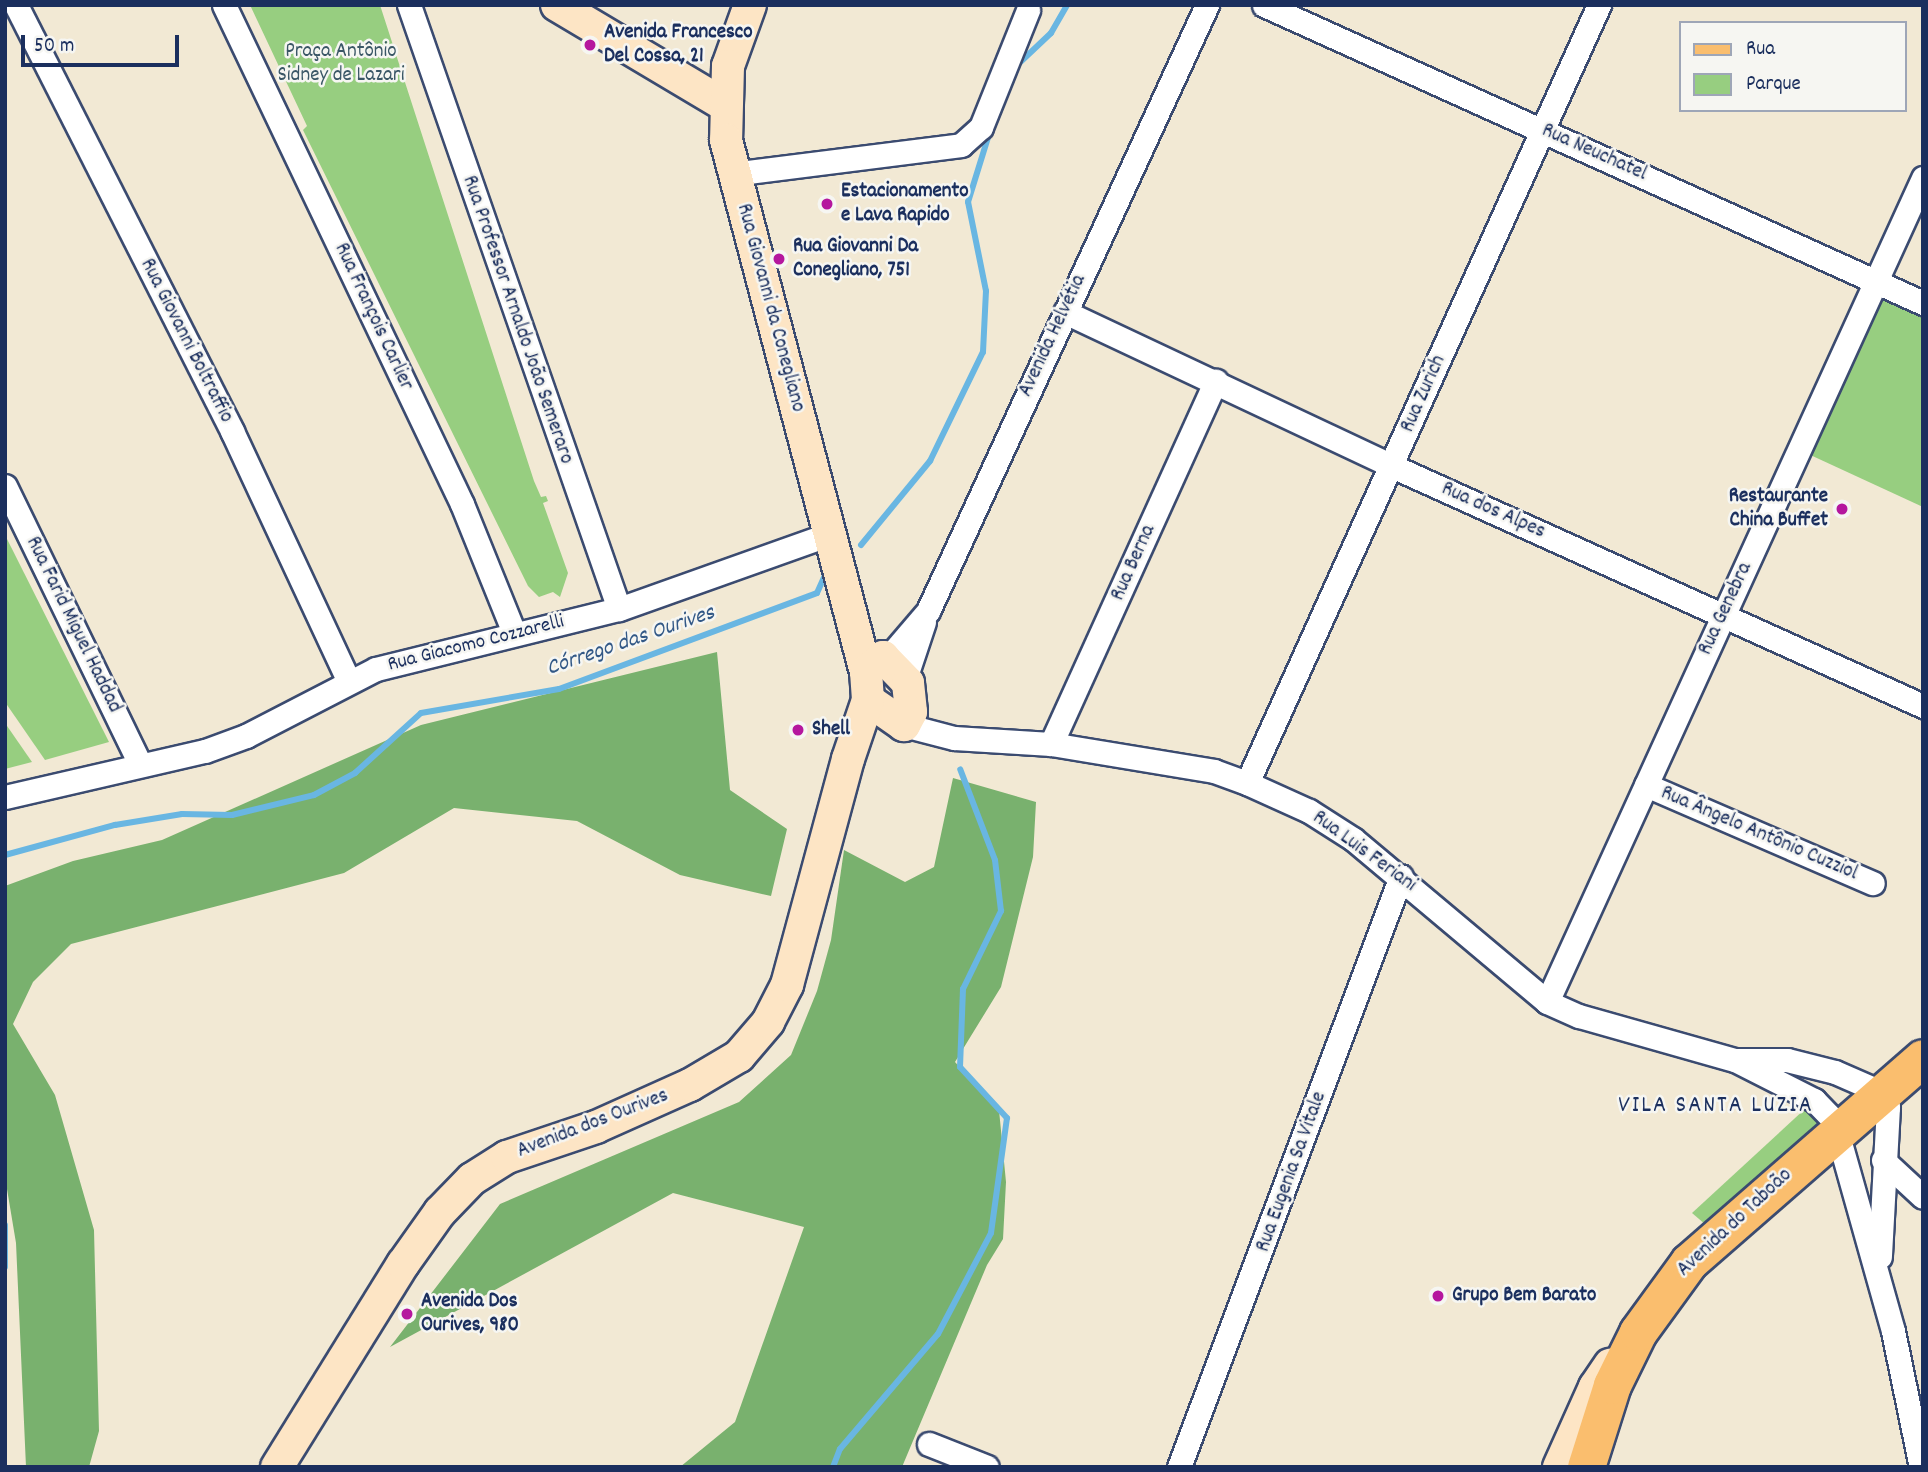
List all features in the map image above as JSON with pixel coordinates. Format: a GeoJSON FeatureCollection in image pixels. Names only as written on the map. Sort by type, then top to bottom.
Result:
{"type":"FeatureCollection","features":[{"type":"Feature","properties":{"kind":"main road"},"geometry":{"type":"LineString","coordinates":[[557,5],[725,105]]}},
{"type":"Feature","properties":{"kind":"main road","name":"Rua Giovanni da Conegliano"},"geometry":{"type":"LineString","coordinates":[[750,5],[728,66],[725,105],[732,174],[852,610],[889,689]]}},
{"type":"Feature","properties":{"kind":"main road","name":"Avenida dos Ourives"},"geometry":{"type":"LineString","coordinates":[[277,1467],[403,1264],[440,1212],[472,1179],[507,1157],[596,1127],[690,1085],[739,1056],[768,1022],[787,985],[848,759],[870,736],[889,689]]}},
{"type":"Feature","properties":{"kind":"main road","name":"Avenida do Taboão"},"geometry":{"type":"LineString","coordinates":[[1586,1467],[1612,1385],[1638,1332],[1689,1262],[1839,1139],[1922,1065]]}},
{"type":"Feature","properties":{"kind":"main road","name":"Avenida do Taboão"},"geometry":{"type":"LineString","coordinates":[[1607,1467],[1630,1391],[1673,1314],[1731,1246],[1839,1139]]}},
{"type":"Feature","properties":{"kind":"main road"},"geometry":{"type":"LineString","coordinates":[[1559,1467],[1595,1387],[1638,1332]]}},
{"type":"Feature","properties":{"kind":"street","name":"Rua Giovanni Boltraffio"},"geometry":{"type":"LineString","coordinates":[[16,5],[232,432],[348,680]]}},
{"type":"Feature","properties":{"kind":"street","name":"Rua François Carlier"},"geometry":{"type":"LineString","coordinates":[[224,5],[456,492],[514,633]]}},
{"type":"Feature","properties":{"kind":"street","name":"Rua Professor Arnaldo João Semeraro"},"geometry":{"type":"LineString","coordinates":[[409,5],[415,31],[619,609]]}},
{"type":"Feature","properties":{"kind":"street"},"geometry":{"type":"LineString","coordinates":[[415,31],[422,5]]}},
{"type":"Feature","properties":{"kind":"street","name":"Avenida Helvétia"},"geometry":{"type":"LineString","coordinates":[[889,689],[928,611],[1207,5]]}},
{"type":"Feature","properties":{"kind":"street","name":"Rua Neuchatel"},"geometry":{"type":"LineString","coordinates":[[1264,5],[1923,303]]}},
{"type":"Feature","properties":{"kind":"street","name":"Rua Zurich"},"geometry":{"type":"LineString","coordinates":[[1247,783],[1599,5]]}},
{"type":"Feature","properties":{"kind":"street"},"geometry":{"type":"LineString","coordinates":[[732,174],[961,145],[981,127],[1028,10]]}},
{"type":"Feature","properties":{"kind":"street","name":"Rua Genebra"},"geometry":{"type":"LineString","coordinates":[[1547,1002],[1923,178]]}},
{"type":"Feature","properties":{"kind":"street","name":"Rua dos Alpes"},"geometry":{"type":"LineString","coordinates":[[1065,312],[1392,466],[1923,706]]}},
{"type":"Feature","properties":{"kind":"street","name":"Rua Berna"},"geometry":{"type":"LineString","coordinates":[[1051,744],[1216,382]]}},
{"type":"Feature","properties":{"kind":"street","name":"Rua Farid Miguel Haddad"},"geometry":{"type":"LineString","coordinates":[[5,486],[141,764]]}},
{"type":"Feature","properties":{"kind":"street","name":"Rua Giacomo Cozzarelli"},"geometry":{"type":"LineString","coordinates":[[5,797],[246,736],[348,680],[422,654],[619,609],[832,533]]}},
{"type":"Feature","properties":{"kind":"street","name":"Rua Luis Feriani"},"geometry":{"type":"LineString","coordinates":[[889,689],[954,738],[1051,744],[1214,771],[1247,783],[1310,811],[1401,876],[1547,1002],[1579,1016],[1735,1060],[1814,1100],[1829,1112],[1839,1139],[1880,1279]]}},
{"type":"Feature","properties":{"kind":"street","name":"Rua Ângelo Antônio Cuzziol"},"geometry":{"type":"LineString","coordinates":[[1646,785],[1873,883]]}},
{"type":"Feature","properties":{"kind":"street","name":"Rua Eugenia Sa Vitale"},"geometry":{"type":"LineString","coordinates":[[1180,1467],[1401,876]]}},
{"type":"Feature","properties":{"kind":"street","name":"Rua Luis Feriani"},"geometry":{"type":"LineString","coordinates":[[1735,1060],[1787,1060],[1835,1072],[1884,1100]]}},
{"type":"Feature","properties":{"kind":"street"},"geometry":{"type":"LineString","coordinates":[[1884,1100],[1880,1279],[1921,1467]]}},
{"type":"Feature","properties":{"kind":"street"},"geometry":{"type":"LineString","coordinates":[[1883,1160],[1923,1197]]}},
{"type":"Feature","properties":{"kind":"street"},"geometry":{"type":"LineString","coordinates":[[929,1444],[987,1467]]}},
{"type":"Feature","properties":{"kind":"green space","name":"Praça Antônio Sidney de Lazari"},"geometry":{"type":"Polygon","coordinates":[[[250,5],[380,5],[534,481],[541,497],[546,496],[548,501],[543,503],[568,573],[560,597],[553,592],[539,597],[528,586],[303,130],[307,126],[250,5]]]}},
{"type":"Feature","properties":{"kind":"green space"},"geometry":{"type":"Polygon","coordinates":[[[1881,292],[1923,311],[1923,507],[1806,453],[1881,292]]]}},
{"type":"Feature","properties":{"kind":"green space"},"geometry":{"type":"Polygon","coordinates":[[[5,535],[109,742],[45,760],[5,702],[5,535]]]}},
{"type":"Feature","properties":{"kind":"green space"},"geometry":{"type":"Polygon","coordinates":[[[717,652],[730,790],[787,829],[771,896],[680,875],[577,821],[454,808],[344,873],[71,944],[33,982],[13,1024],[55,1095],[94,1230],[99,1431],[89,1467],[26,1467],[16,1243],[5,1177],[5,886],[73,861],[162,840],[421,725],[717,652]]]}},
{"type":"Feature","properties":{"kind":"green space"},"geometry":{"type":"Polygon","coordinates":[[[5,723],[32,762],[5,769],[5,723]]]}},
{"type":"Feature","properties":{"kind":"green space"},"geometry":{"type":"Polygon","coordinates":[[[953,778],[1036,802],[1033,857],[1001,987],[955,1062],[999,1110],[1006,1182],[1003,1239],[987,1265],[902,1467],[680,1467],[735,1422],[804,1227],[673,1193],[390,1347],[500,1204],[739,1102],[791,1055],[817,991],[831,940],[844,850],[905,882],[934,867],[953,778]]]}},
{"type":"Feature","properties":{"kind":"green space"},"geometry":{"type":"Polygon","coordinates":[[[1807,1107],[1820,1117],[1827,1133],[1713,1231],[1692,1213],[1807,1107]]]}},
{"type":"Feature","properties":{"kind":"waterway","name":"Córrego das Ourives"},"geometry":{"type":"LineString","coordinates":[[1014,68],[1051,33],[1067,5]]}},
{"type":"Feature","properties":{"kind":"waterway","name":"Córrego das Ourives"},"geometry":{"type":"LineString","coordinates":[[861,545],[930,461],[983,352],[986,291],[968,202],[990,131]]}},
{"type":"Feature","properties":{"kind":"waterway","name":"Córrego das Ourives"},"geometry":{"type":"LineString","coordinates":[[5,855],[115,825],[182,814],[232,815],[314,795],[355,773],[421,713],[559,689],[817,593],[826,573]]}},
{"type":"Feature","properties":{"kind":"waterway"},"geometry":{"type":"LineString","coordinates":[[833,1467],[840,1449],[938,1334],[991,1233],[1007,1118],[960,1067],[963,989],[1001,911],[995,860],[960,769]]}},
{"type":"Feature","properties":{"kind":"waterway"},"geometry":{"type":"LineString","coordinates":[[5,1225],[5,1267]]}},
{"type":"Feature","properties":{"kind":"place","name":"Avenida Francesco Del Cossa, 21"},"geometry":{"type":"Point","coordinates":[590,45]}},
{"type":"Feature","properties":{"kind":"place","name":"Estacionamento e Lava Rapido"},"geometry":{"type":"Point","coordinates":[827,204]}},
{"type":"Feature","properties":{"kind":"place","name":"Rua Giovanni Da Conegliano, 751"},"geometry":{"type":"Point","coordinates":[779,259]}},
{"type":"Feature","properties":{"kind":"place","name":"Restaurante China Buffet"},"geometry":{"type":"Point","coordinates":[1842,509]}},
{"type":"Feature","properties":{"kind":"place","name":"Shell"},"geometry":{"type":"Point","coordinates":[798,730]}},
{"type":"Feature","properties":{"kind":"place","name":"Grupo Bem Barato"},"geometry":{"type":"Point","coordinates":[1438,1296]}},
{"type":"Feature","properties":{"kind":"place","name":"Avenida Dos Ourives, 980"},"geometry":{"type":"Point","coordinates":[407,1314]}},
{"type":"Feature","properties":{"kind":"district","name":"VILA SANTA LUZIA"},"geometry":{"type":"Point","coordinates":[1716,1107]}}]}
